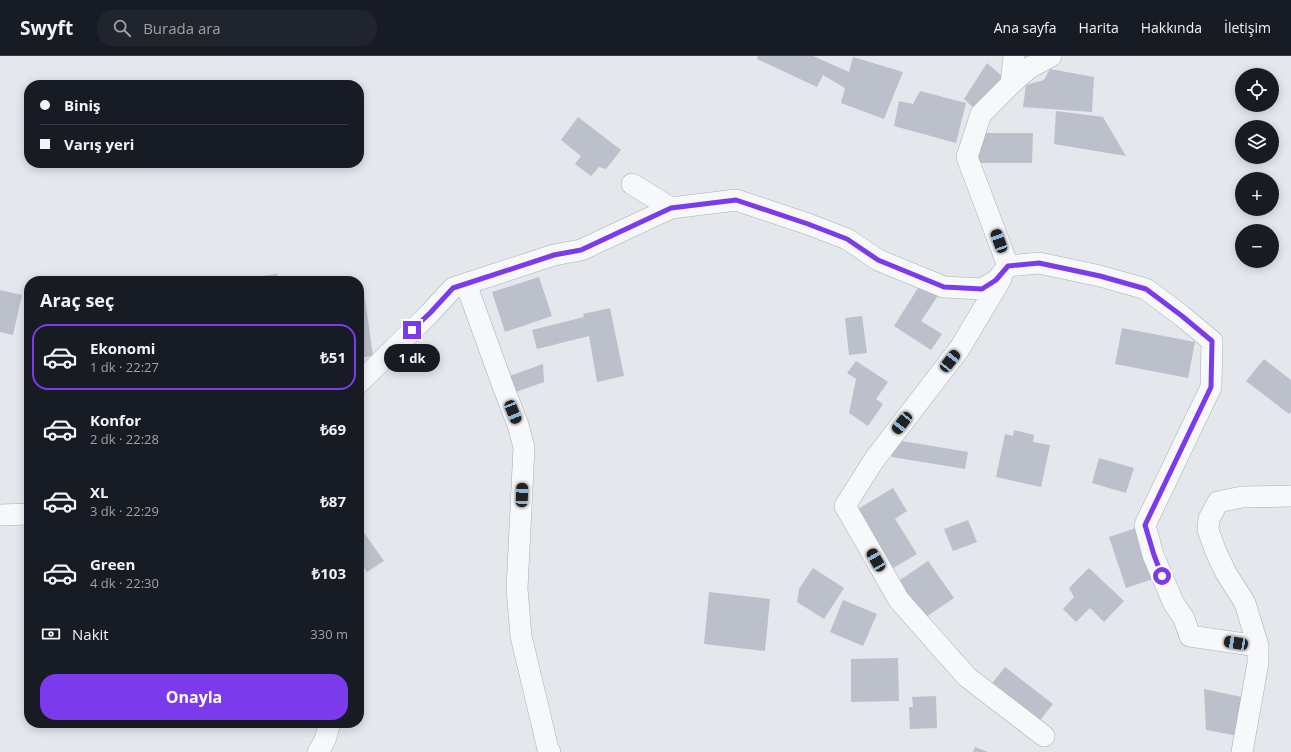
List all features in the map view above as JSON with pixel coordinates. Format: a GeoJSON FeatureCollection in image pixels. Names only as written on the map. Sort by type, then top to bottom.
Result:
{"type":"FeatureCollection","features":[{"type":"Feature","properties":{"kind":"street"},"geometry":{"type":"LineString","coordinates":[[1011,84],[1014,56]]}},
{"type":"Feature","properties":{"kind":"street"},"geometry":{"type":"LineString","coordinates":[[1008,266],[967,157],[981,114],[1029,68],[1051,56]]}},
{"type":"Feature","properties":{"kind":"street"},"geometry":{"type":"LineString","coordinates":[[632,184],[671,208]]}},
{"type":"Feature","properties":{"kind":"street"},"geometry":{"type":"LineString","coordinates":[[364,378],[430,313],[453,288],[554,255],[581,250],[671,208],[736,200],[808,224],[847,239],[878,260],[944,287],[982,289],[996,280],[1008,266],[1039,263],[1100,276],[1146,289],[1212,341],[1211,387],[1145,525],[1154,555],[1173,602],[1184,619],[1190,636],[1258,646]]}},
{"type":"Feature","properties":{"kind":"street"},"geometry":{"type":"LineString","coordinates":[[1008,266],[960,348],[874,460],[845,506],[899,600],[968,677],[1044,736]]}},
{"type":"Feature","properties":{"kind":"street"},"geometry":{"type":"LineString","coordinates":[[466,284],[518,425],[524,447],[518,589],[521,636],[548,749],[550,752]]}},
{"type":"Feature","properties":{"kind":"street"},"geometry":{"type":"LineString","coordinates":[[1242,752],[1258,663],[1258,646],[1245,602],[1226,573],[1216,552],[1208,530],[1209,519],[1218,502],[1242,497],[1291,496]]}},
{"type":"Feature","properties":{"kind":"street"},"geometry":{"type":"LineString","coordinates":[[0,515],[24,514]]}},
{"type":"Feature","properties":{"kind":"street"},"geometry":{"type":"LineString","coordinates":[[320,751],[329,728]]}},
{"type":"Feature","properties":{"kind":"building"},"geometry":{"type":"Polygon","coordinates":[[[758,56],[813,56],[849,72],[853,57],[903,72],[884,119],[841,103],[845,88],[823,75],[817,87],[757,59],[758,56]]]}},
{"type":"Feature","properties":{"kind":"building"},"geometry":{"type":"Polygon","coordinates":[[[987,63],[1003,77],[978,112],[964,99],[987,63]]]}},
{"type":"Feature","properties":{"kind":"building"},"geometry":{"type":"Polygon","coordinates":[[[1050,69],[1094,77],[1092,112],[1023,107],[1026,85],[1044,80],[1050,69]]]}},
{"type":"Feature","properties":{"kind":"building"},"geometry":{"type":"Polygon","coordinates":[[[920,91],[966,103],[956,143],[894,126],[899,101],[913,104],[920,91]]]}},
{"type":"Feature","properties":{"kind":"building"},"geometry":{"type":"Polygon","coordinates":[[[1056,111],[1103,117],[1126,156],[1054,144],[1056,111]]]}},
{"type":"Feature","properties":{"kind":"building"},"geometry":{"type":"Polygon","coordinates":[[[578,117],[621,150],[606,169],[599,167],[591,176],[575,164],[581,156],[561,140],[578,117]]]}},
{"type":"Feature","properties":{"kind":"building"},"geometry":{"type":"Polygon","coordinates":[[[978,133],[1033,133],[1032,163],[978,163],[978,133]]]}},
{"type":"Feature","properties":{"kind":"building"},"geometry":{"type":"Polygon","coordinates":[[[277,274],[277,276],[261,276],[277,274]]]}},
{"type":"Feature","properties":{"kind":"building"},"geometry":{"type":"Polygon","coordinates":[[[539,277],[552,316],[505,332],[492,292],[539,277]]]}},
{"type":"Feature","properties":{"kind":"building"},"geometry":{"type":"Polygon","coordinates":[[[923,280],[941,291],[921,321],[942,334],[931,350],[894,326],[923,280]]]}},
{"type":"Feature","properties":{"kind":"building"},"geometry":{"type":"Polygon","coordinates":[[[0,290],[22,295],[13,335],[0,332],[0,290]]]}},
{"type":"Feature","properties":{"kind":"building"},"geometry":{"type":"Polygon","coordinates":[[[364,292],[373,356],[364,357],[364,292]]]}},
{"type":"Feature","properties":{"kind":"building"},"geometry":{"type":"Polygon","coordinates":[[[610,308],[624,376],[597,382],[589,336],[537,349],[532,330],[584,317],[583,314],[610,308]]]}},
{"type":"Feature","properties":{"kind":"building"},"geometry":{"type":"Polygon","coordinates":[[[862,316],[867,353],[849,355],[845,318],[862,316]]]}},
{"type":"Feature","properties":{"kind":"building"},"geometry":{"type":"Polygon","coordinates":[[[1122,328],[1195,342],[1188,378],[1115,364],[1122,328]]]}},
{"type":"Feature","properties":{"kind":"building"},"geometry":{"type":"Polygon","coordinates":[[[1264,359],[1291,380],[1291,412],[1289,414],[1246,381],[1264,359]]]}},
{"type":"Feature","properties":{"kind":"building"},"geometry":{"type":"Polygon","coordinates":[[[856,361],[888,382],[876,399],[883,404],[868,426],[849,413],[856,379],[847,373],[856,361]]]}},
{"type":"Feature","properties":{"kind":"building"},"geometry":{"type":"Polygon","coordinates":[[[543,364],[544,382],[510,394],[504,378],[543,364]]]}},
{"type":"Feature","properties":{"kind":"building"},"geometry":{"type":"Polygon","coordinates":[[[1014,430],[1034,435],[1033,442],[1050,445],[1041,487],[996,477],[1005,434],[1013,436],[1014,430]]]}},
{"type":"Feature","properties":{"kind":"building"},"geometry":{"type":"Polygon","coordinates":[[[890,439],[968,452],[965,469],[892,457],[890,439]]]}},
{"type":"Feature","properties":{"kind":"building"},"geometry":{"type":"Polygon","coordinates":[[[1099,458],[1134,468],[1126,493],[1092,483],[1099,458]]]}},
{"type":"Feature","properties":{"kind":"building"},"geometry":{"type":"Polygon","coordinates":[[[893,488],[907,511],[895,519],[917,554],[890,570],[853,512],[893,488]]]}},
{"type":"Feature","properties":{"kind":"building"},"geometry":{"type":"Polygon","coordinates":[[[968,520],[977,542],[953,551],[944,529],[968,520]]]}},
{"type":"Feature","properties":{"kind":"building"},"geometry":{"type":"Polygon","coordinates":[[[1145,525],[1162,576],[1126,588],[1109,537],[1145,525]]]}},
{"type":"Feature","properties":{"kind":"building"},"geometry":{"type":"Polygon","coordinates":[[[364,533],[384,561],[367,572],[364,568],[364,533]]]}},
{"type":"Feature","properties":{"kind":"building"},"geometry":{"type":"Polygon","coordinates":[[[928,561],[954,598],[923,619],[897,582],[928,561]]]}},
{"type":"Feature","properties":{"kind":"building"},"geometry":{"type":"Polygon","coordinates":[[[813,568],[844,588],[824,619],[797,602],[799,589],[813,568]]]}},
{"type":"Feature","properties":{"kind":"building"},"geometry":{"type":"Polygon","coordinates":[[[1089,568],[1124,601],[1104,622],[1090,608],[1076,622],[1063,609],[1074,597],[1069,588],[1089,568]]]}},
{"type":"Feature","properties":{"kind":"building"},"geometry":{"type":"Polygon","coordinates":[[[709,592],[770,599],[765,651],[704,644],[709,592]]]}},
{"type":"Feature","properties":{"kind":"building"},"geometry":{"type":"Polygon","coordinates":[[[843,600],[877,614],[863,646],[830,632],[843,600]]]}},
{"type":"Feature","properties":{"kind":"building"},"geometry":{"type":"Polygon","coordinates":[[[898,658],[899,701],[851,702],[851,659],[898,658]]]}},
{"type":"Feature","properties":{"kind":"building"},"geometry":{"type":"Polygon","coordinates":[[[1005,667],[1053,704],[1037,724],[989,687],[1005,667]]]}},
{"type":"Feature","properties":{"kind":"building"},"geometry":{"type":"Polygon","coordinates":[[[1204,689],[1251,699],[1244,737],[1206,730],[1204,689]]]}},
{"type":"Feature","properties":{"kind":"building"},"geometry":{"type":"Polygon","coordinates":[[[936,696],[937,728],[910,729],[909,707],[913,707],[912,697],[936,696]]]}},
{"type":"Feature","properties":{"kind":"building"},"geometry":{"type":"Polygon","coordinates":[[[975,747],[988,752],[973,752],[975,747]]]}},
{"type":"Feature","properties":{"kind":"route"},"geometry":{"type":"LineString","coordinates":[[412,330],[453,288],[554,255],[581,250],[671,208],[736,200],[808,224],[847,239],[878,260],[923,280],[944,287],[982,289],[996,280],[1008,266],[1039,263],[1100,276],[1146,289],[1212,341],[1211,387],[1145,525],[1162,576]]}}]}
